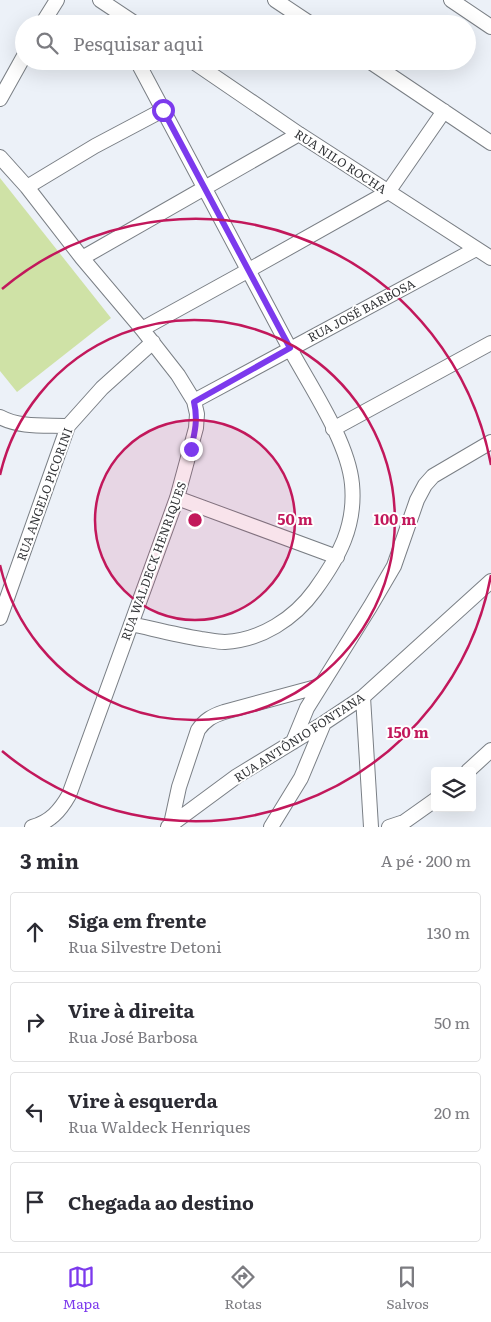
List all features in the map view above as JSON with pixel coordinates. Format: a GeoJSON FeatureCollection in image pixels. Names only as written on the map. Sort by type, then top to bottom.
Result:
{"type":"FeatureCollection","features":[{"type":"Feature","properties":{"kind":"street"},"geometry":{"type":"LineString","coordinates":[[48,15],[57,0]]}},
{"type":"Feature","properties":{"kind":"street"},"geometry":{"type":"LineString","coordinates":[[275,0],[298,15]]}},
{"type":"Feature","properties":{"kind":"street"},"geometry":{"type":"LineString","coordinates":[[451,0],[473,15]]}},
{"type":"Feature","properties":{"kind":"street"},"geometry":{"type":"LineString","coordinates":[[107,2],[114,15]]}},
{"type":"Feature","properties":{"kind":"street"},"geometry":{"type":"LineString","coordinates":[[107,2],[124,15]]}},
{"type":"Feature","properties":{"kind":"street"},"geometry":{"type":"LineString","coordinates":[[476,17],[491,27]]}},
{"type":"Feature","properties":{"kind":"street"},"geometry":{"type":"LineString","coordinates":[[0,99],[16,70]]}},
{"type":"Feature","properties":{"kind":"street"},"geometry":{"type":"LineString","coordinates":[[131,624],[223,642],[252,638],[279,625],[307,601],[337,557],[347,535],[353,511],[352,483],[348,458],[142,70]]}},
{"type":"Feature","properties":{"kind":"street","name":"RUA NILO ROCHA"},"geometry":{"type":"LineString","coordinates":[[205,70],[298,134],[491,258]]}},
{"type":"Feature","properties":{"kind":"street"},"geometry":{"type":"LineString","coordinates":[[382,70],[491,143]]}},
{"type":"Feature","properties":{"kind":"street"},"geometry":{"type":"LineString","coordinates":[[27,187],[95,146],[163,110]]}},
{"type":"Feature","properties":{"kind":"street"},"geometry":{"type":"LineString","coordinates":[[142,328],[388,192],[444,111]]}},
{"type":"Feature","properties":{"kind":"street"},"geometry":{"type":"LineString","coordinates":[[82,258],[298,134]]}},
{"type":"Feature","properties":{"kind":"street","name":"RUA WALDECK HENRIQUES"},"geometry":{"type":"LineString","coordinates":[[0,156],[153,342],[188,388],[197,414],[196,428],[177,498],[69,795],[63,806],[52,818],[32,827]]}},
{"type":"Feature","properties":{"kind":"street","name":"RUA JOSÉ BARBOSA"},"geometry":{"type":"LineString","coordinates":[[194,402],[476,248]]}},
{"type":"Feature","properties":{"kind":"street","name":"RUA ANGELO PICORINI"},"geometry":{"type":"LineString","coordinates":[[0,618],[68,426],[102,388],[153,342]]}},
{"type":"Feature","properties":{"kind":"street"},"geometry":{"type":"LineString","coordinates":[[333,429],[491,343]]}},
{"type":"Feature","properties":{"kind":"street"},"geometry":{"type":"LineString","coordinates":[[0,417],[19,424],[68,426]]}},
{"type":"Feature","properties":{"kind":"street"},"geometry":{"type":"LineString","coordinates":[[293,742],[307,708],[394,566],[417,500],[425,485],[433,476],[491,442]]}},
{"type":"Feature","properties":{"kind":"street"},"geometry":{"type":"LineString","coordinates":[[177,498],[337,557]]}},
{"type":"Feature","properties":{"kind":"street","name":"RUA ANTÔNIO FONTANA"},"geometry":{"type":"LineString","coordinates":[[169,826],[237,776],[363,697],[490,584]]}},
{"type":"Feature","properties":{"kind":"street"},"geometry":{"type":"LineString","coordinates":[[169,826],[178,787],[198,730],[204,722],[212,716],[224,712],[320,686]]}},
{"type":"Feature","properties":{"kind":"street"},"geometry":{"type":"LineString","coordinates":[[363,697],[371,827]]}},
{"type":"Feature","properties":{"kind":"street"},"geometry":{"type":"LineString","coordinates":[[271,827],[301,778],[324,723]]}},
{"type":"Feature","properties":{"kind":"street"},"geometry":{"type":"LineString","coordinates":[[472,767],[491,750]]}},
{"type":"Feature","properties":{"kind":"street"},"geometry":{"type":"LineString","coordinates":[[389,827],[404,822],[431,803]]}},
{"type":"Feature","properties":{"kind":"green space"},"geometry":{"type":"Polygon","coordinates":[[[0,178],[111,318],[17,392],[0,371],[0,178]]]}},
{"type":"Feature","properties":{"kind":"route"},"geometry":{"type":"LineString","coordinates":[[163,110],[290,348],[194,402],[197,414],[191,449]]}}]}
